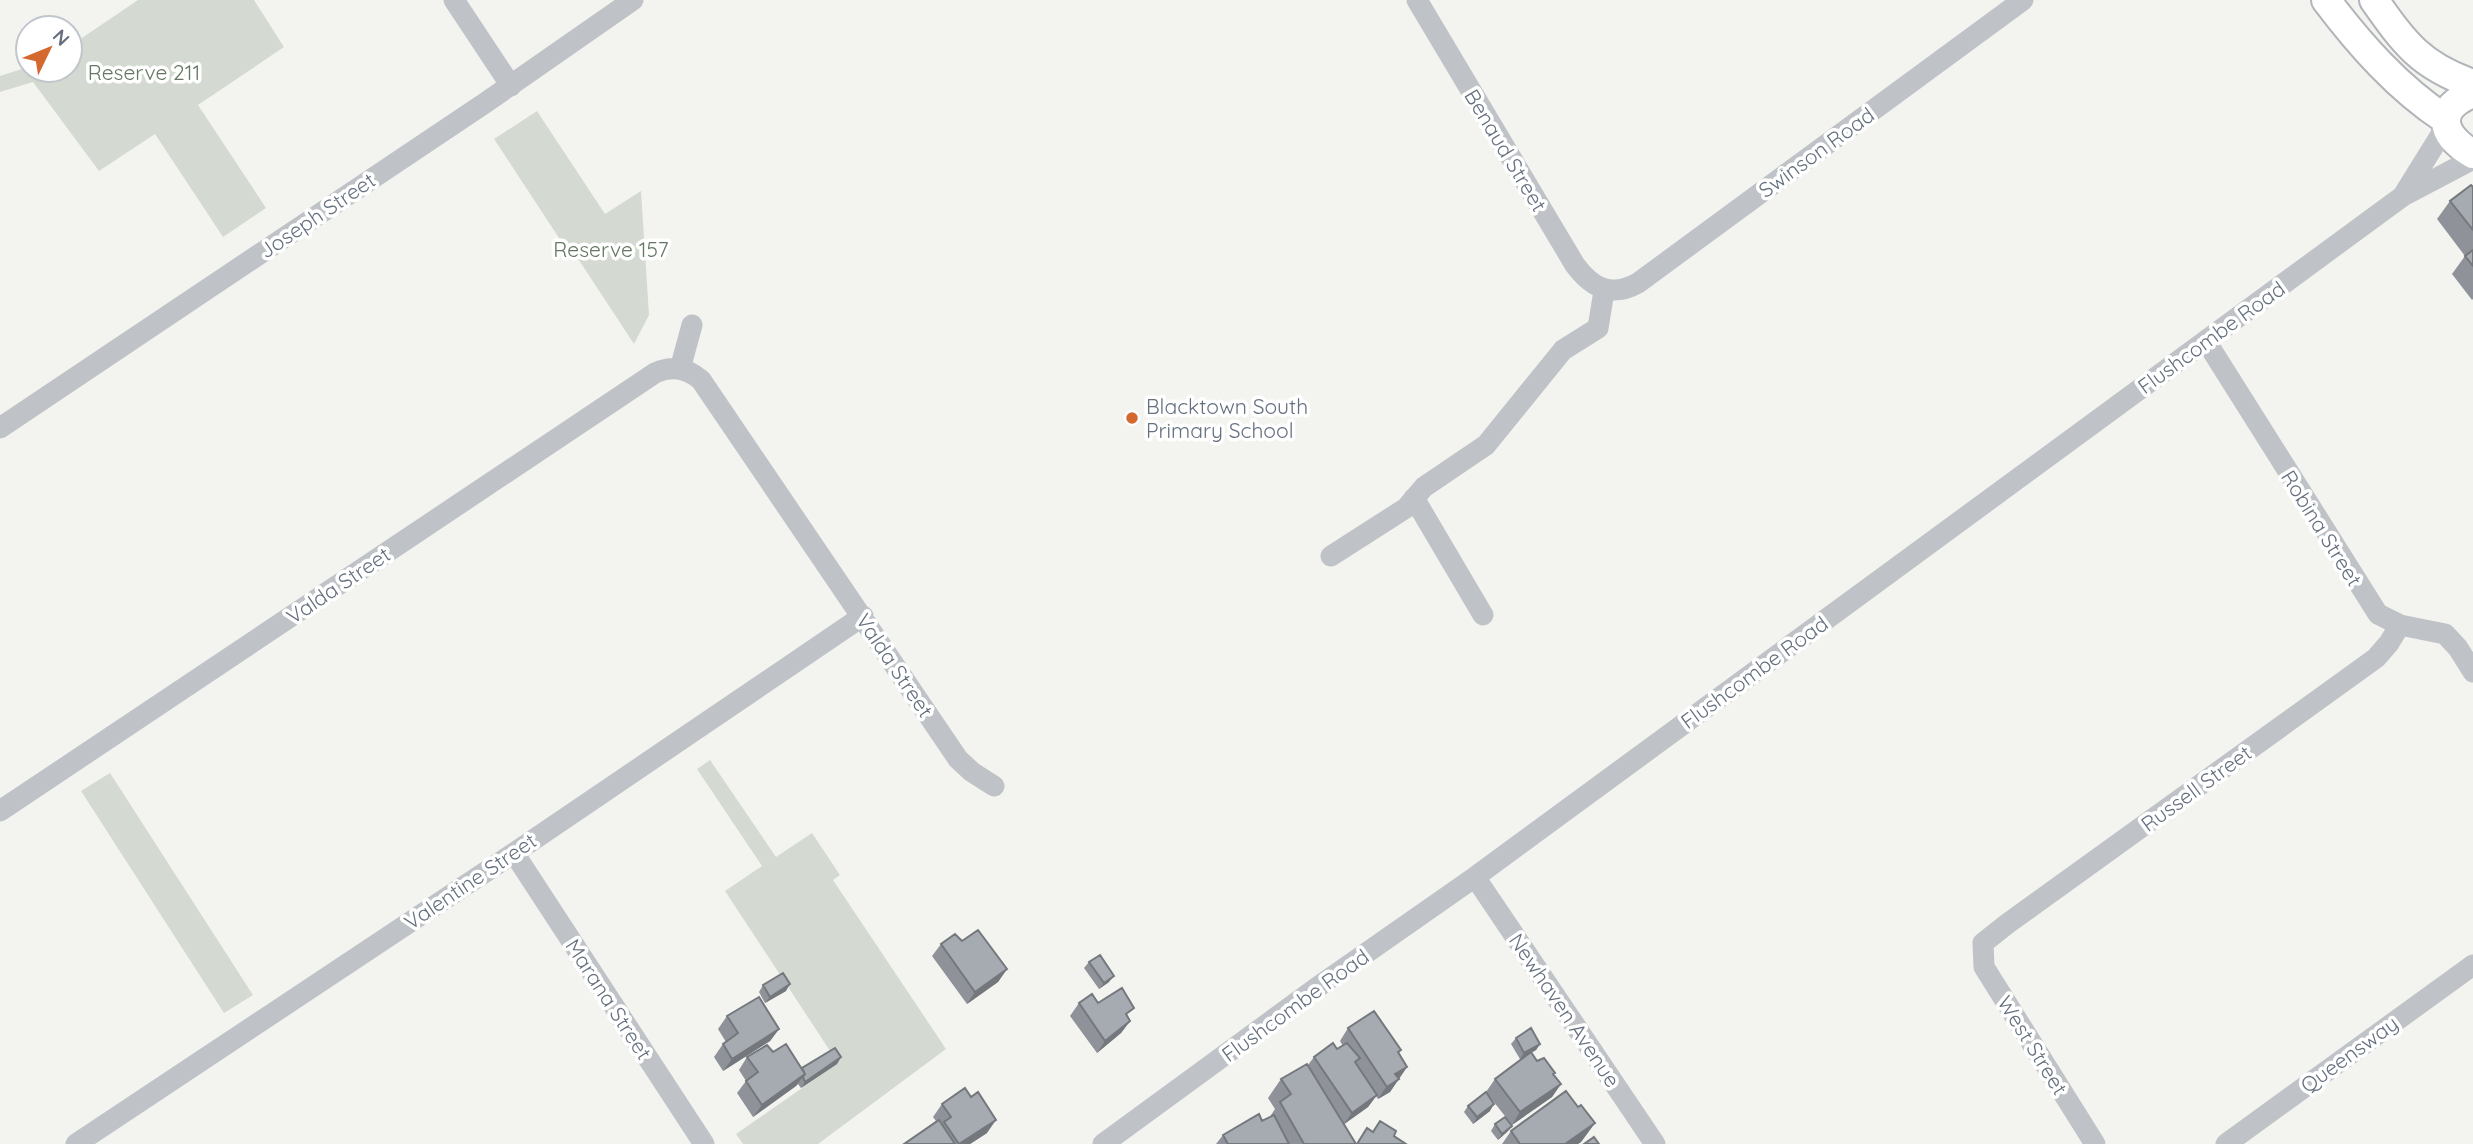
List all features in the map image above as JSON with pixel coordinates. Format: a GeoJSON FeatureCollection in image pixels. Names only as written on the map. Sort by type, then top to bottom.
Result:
{"type":"FeatureCollection","features":[{"type":"Feature","properties":{"kind":"main road"},"geometry":{"type":"LineString","coordinates":[[2326,0],[2364,47],[2445,124],[2453,140],[2473,156]]}},
{"type":"Feature","properties":{"kind":"main road"},"geometry":{"type":"LineString","coordinates":[[2374,0],[2415,54],[2453,77],[2473,84]]}},
{"type":"Feature","properties":{"kind":"main road"},"geometry":{"type":"LineString","coordinates":[[2445,124],[2452,105],[2461,97],[2473,93]]}},
{"type":"Feature","properties":{"kind":"street"},"geometry":{"type":"LineString","coordinates":[[454,0],[511,86]]}},
{"type":"Feature","properties":{"kind":"street","name":"Joseph Street"},"geometry":{"type":"LineString","coordinates":[[0,428],[511,86],[633,0]]}},
{"type":"Feature","properties":{"kind":"street","name":"Benaud Street"},"geometry":{"type":"LineString","coordinates":[[1417,0],[1583,276],[1605,291]]}},
{"type":"Feature","properties":{"kind":"street","name":"Swinson Road"},"geometry":{"type":"LineString","coordinates":[[1605,291],[1625,289],[1638,284],[2023,0]]}},
{"type":"Feature","properties":{"kind":"street","name":"Flushcombe Road"},"geometry":{"type":"LineString","coordinates":[[2403,196],[2445,124]]}},
{"type":"Feature","properties":{"kind":"street","name":"Flushcombe Road"},"geometry":{"type":"LineString","coordinates":[[1103,1144],[1319,986],[1475,877],[2403,196],[2473,156]]}},
{"type":"Feature","properties":{"kind":"street"},"geometry":{"type":"LineString","coordinates":[[1331,556],[1406,508],[1423,487],[1486,445],[1563,350],[1598,328],[1605,291]]}},
{"type":"Feature","properties":{"kind":"street"},"geometry":{"type":"LineString","coordinates":[[680,369],[692,325]]}},
{"type":"Feature","properties":{"kind":"street","name":"Robina Street"},"geometry":{"type":"LineString","coordinates":[[2206,341],[2369,603],[2378,614],[2400,625],[2445,634],[2458,648],[2473,672]]}},
{"type":"Feature","properties":{"kind":"street","name":"Valda Street"},"geometry":{"type":"LineString","coordinates":[[0,811],[655,373],[665,369],[680,369],[701,380],[958,759],[994,786]]}},
{"type":"Feature","properties":{"kind":"street"},"geometry":{"type":"LineString","coordinates":[[1414,498],[1483,615]]}},
{"type":"Feature","properties":{"kind":"street","name":"Valentine Street"},"geometry":{"type":"LineString","coordinates":[[76,1144],[514,853],[863,616]]}},
{"type":"Feature","properties":{"kind":"street","name":"Russell Street"},"geometry":{"type":"LineString","coordinates":[[1983,943],[2375,658],[2389,643],[2400,625]]}},
{"type":"Feature","properties":{"kind":"street","name":"Marana Street"},"geometry":{"type":"LineString","coordinates":[[514,853],[704,1144]]}},
{"type":"Feature","properties":{"kind":"street","name":"Newhaven Avenue"},"geometry":{"type":"LineString","coordinates":[[1475,877],[1655,1144]]}},
{"type":"Feature","properties":{"kind":"street","name":"West Street"},"geometry":{"type":"LineString","coordinates":[[1983,943],[1984,967],[2095,1144]]}},
{"type":"Feature","properties":{"kind":"street","name":"Queensway"},"geometry":{"type":"LineString","coordinates":[[2226,1144],[2473,965]]}},
{"type":"Feature","properties":{"kind":"green space","name":"Reserve 211"},"geometry":{"type":"Polygon","coordinates":[[[138,0],[254,0],[284,47],[198,105],[266,208],[223,237],[155,134],[99,171],[34,84],[84,84],[84,37],[138,0]]]}},
{"type":"Feature","properties":{"kind":"green space","name":"Reserve 211"},"geometry":{"type":"Polygon","coordinates":[[[14,72],[14,84],[26,84],[0,92],[0,76],[14,72]]]}},
{"type":"Feature","properties":{"kind":"green space","name":"Reserve 157"},"geometry":{"type":"Polygon","coordinates":[[[537,111],[605,214],[641,191],[649,315],[634,344],[567,242],[563,244],[494,139],[537,111]]]}},
{"type":"Feature","properties":{"kind":"green space"},"geometry":{"type":"Polygon","coordinates":[[[710,760],[776,857],[812,833],[840,875],[833,880],[946,1049],[818,1144],[743,1144],[736,1134],[838,1063],[725,891],[762,866],[697,769],[710,760]]]}},
{"type":"Feature","properties":{"kind":"green space"},"geometry":{"type":"Polygon","coordinates":[[[110,773],[253,995],[224,1013],[81,791],[110,773]]]}},
{"type":"Feature","properties":{"kind":"building"},"geometry":{"type":"Polygon","coordinates":[[[2471,185],[2473,187],[2473,230],[2450,201],[2471,185]]]}},
{"type":"Feature","properties":{"kind":"building"},"geometry":{"type":"Polygon","coordinates":[[[2473,250],[2473,266],[2465,256],[2473,250]]]}},
{"type":"Feature","properties":{"kind":"building"},"geometry":{"type":"Polygon","coordinates":[[[978,930],[1007,969],[975,992],[941,944],[955,934],[962,941],[978,930]]]}},
{"type":"Feature","properties":{"kind":"building"},"geometry":{"type":"Polygon","coordinates":[[[1100,955],[1114,976],[1104,983],[1089,962],[1100,955]]]}},
{"type":"Feature","properties":{"kind":"building"},"geometry":{"type":"Polygon","coordinates":[[[783,973],[790,984],[770,997],[763,985],[783,973]]]}},
{"type":"Feature","properties":{"kind":"building"},"geometry":{"type":"Polygon","coordinates":[[[1122,988],[1134,1008],[1126,1014],[1130,1021],[1105,1041],[1079,1003],[1092,994],[1098,1003],[1122,988]]]}},
{"type":"Feature","properties":{"kind":"building"},"geometry":{"type":"Polygon","coordinates":[[[759,997],[779,1029],[732,1059],[723,1044],[738,1033],[727,1016],[759,997]]]}},
{"type":"Feature","properties":{"kind":"building"},"geometry":{"type":"Polygon","coordinates":[[[1374,1011],[1401,1050],[1398,1052],[1407,1067],[1395,1074],[1399,1079],[1387,1087],[1348,1028],[1374,1011]]]}},
{"type":"Feature","properties":{"kind":"building"},"geometry":{"type":"Polygon","coordinates":[[[1531,1028],[1540,1044],[1524,1053],[1516,1038],[1531,1028]]]}},
{"type":"Feature","properties":{"kind":"building"},"geometry":{"type":"Polygon","coordinates":[[[1333,1043],[1337,1049],[1347,1043],[1360,1058],[1355,1062],[1377,1095],[1352,1113],[1314,1057],[1333,1043]]]}},
{"type":"Feature","properties":{"kind":"building"},"geometry":{"type":"Polygon","coordinates":[[[786,1044],[805,1074],[762,1105],[746,1081],[758,1072],[747,1057],[767,1045],[773,1052],[786,1044]]]}},
{"type":"Feature","properties":{"kind":"building"},"geometry":{"type":"Polygon","coordinates":[[[835,1048],[841,1057],[805,1082],[802,1068],[835,1048]]]}},
{"type":"Feature","properties":{"kind":"building"},"geometry":{"type":"Polygon","coordinates":[[[1531,1052],[1537,1061],[1544,1058],[1561,1084],[1520,1112],[1495,1079],[1531,1052]]]}},
{"type":"Feature","properties":{"kind":"building"},"geometry":{"type":"Polygon","coordinates":[[[1307,1064],[1356,1144],[1304,1144],[1280,1102],[1291,1094],[1281,1079],[1307,1064]]]}},
{"type":"Feature","properties":{"kind":"building"},"geometry":{"type":"Polygon","coordinates":[[[965,1088],[971,1097],[978,1092],[996,1120],[959,1144],[944,1122],[951,1117],[942,1104],[965,1088]]]}},
{"type":"Feature","properties":{"kind":"building"},"geometry":{"type":"Polygon","coordinates":[[[1566,1091],[1595,1123],[1565,1144],[1520,1144],[1511,1131],[1566,1091]]]}},
{"type":"Feature","properties":{"kind":"building"},"geometry":{"type":"Polygon","coordinates":[[[1486,1092],[1494,1104],[1477,1117],[1468,1106],[1486,1092]]]}},
{"type":"Feature","properties":{"kind":"building"},"geometry":{"type":"Polygon","coordinates":[[[1259,1114],[1262,1121],[1274,1115],[1289,1144],[1228,1144],[1223,1135],[1259,1114]]]}},
{"type":"Feature","properties":{"kind":"building"},"geometry":{"type":"Polygon","coordinates":[[[1505,1117],[1512,1126],[1502,1134],[1495,1124],[1505,1117]]]}},
{"type":"Feature","properties":{"kind":"building"},"geometry":{"type":"Polygon","coordinates":[[[939,1120],[955,1144],[904,1144],[939,1120]]]}},
{"type":"Feature","properties":{"kind":"building"},"geometry":{"type":"Polygon","coordinates":[[[1380,1121],[1396,1131],[1394,1136],[1406,1144],[1357,1144],[1367,1128],[1373,1132],[1380,1121]]]}},
{"type":"Feature","properties":{"kind":"building"},"geometry":{"type":"Polygon","coordinates":[[[1594,1137],[1599,1144],[1584,1144],[1594,1137]]]}},
{"type":"Feature","properties":{"kind":"place","name":"Blacktown South Primary School"},"geometry":{"type":"Point","coordinates":[1132,418]}}]}
